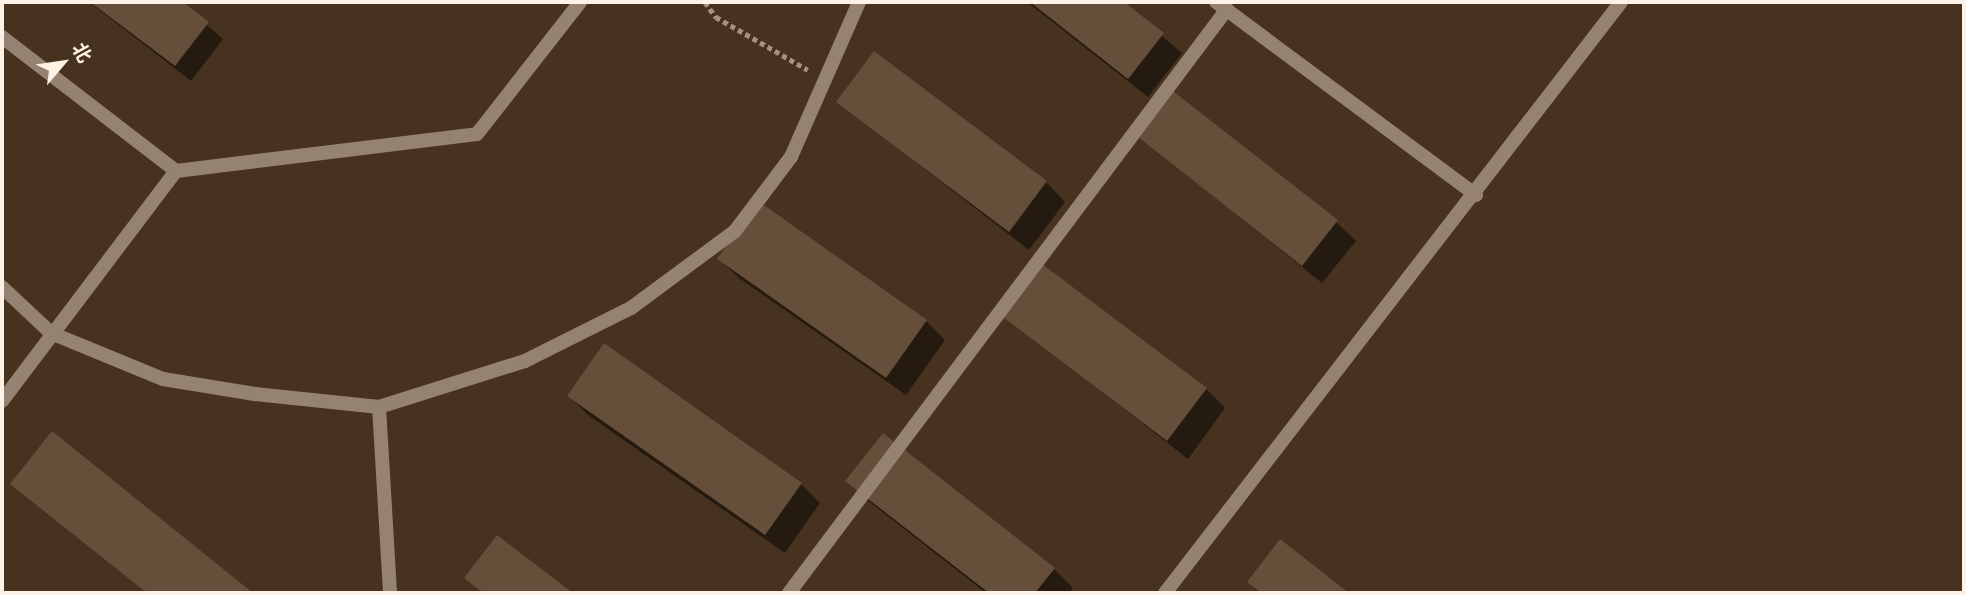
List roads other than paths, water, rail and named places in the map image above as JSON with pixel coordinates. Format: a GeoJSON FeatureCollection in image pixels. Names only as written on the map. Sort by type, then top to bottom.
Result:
{"type":"FeatureCollection","features":[{"type":"Feature","properties":{"kind":"street"},"geometry":{"type":"LineString","coordinates":[[2,37],[176,171],[477,134],[580,2]]}},
{"type":"Feature","properties":{"kind":"street"},"geometry":{"type":"LineString","coordinates":[[2,287],[51,333],[163,379],[379,407],[525,361],[641,300],[735,231],[791,156],[859,2]]}},
{"type":"Feature","properties":{"kind":"street"},"geometry":{"type":"LineString","coordinates":[[1165,593],[1476,195],[1621,2]]}},
{"type":"Feature","properties":{"kind":"street"},"geometry":{"type":"LineString","coordinates":[[789,593],[1222,6],[1476,195]]}},
{"type":"Feature","properties":{"kind":"street"},"geometry":{"type":"LineString","coordinates":[[2,401],[176,171]]}},
{"type":"Feature","properties":{"kind":"street"},"geometry":{"type":"LineString","coordinates":[[379,407],[390,593]]}}]}
